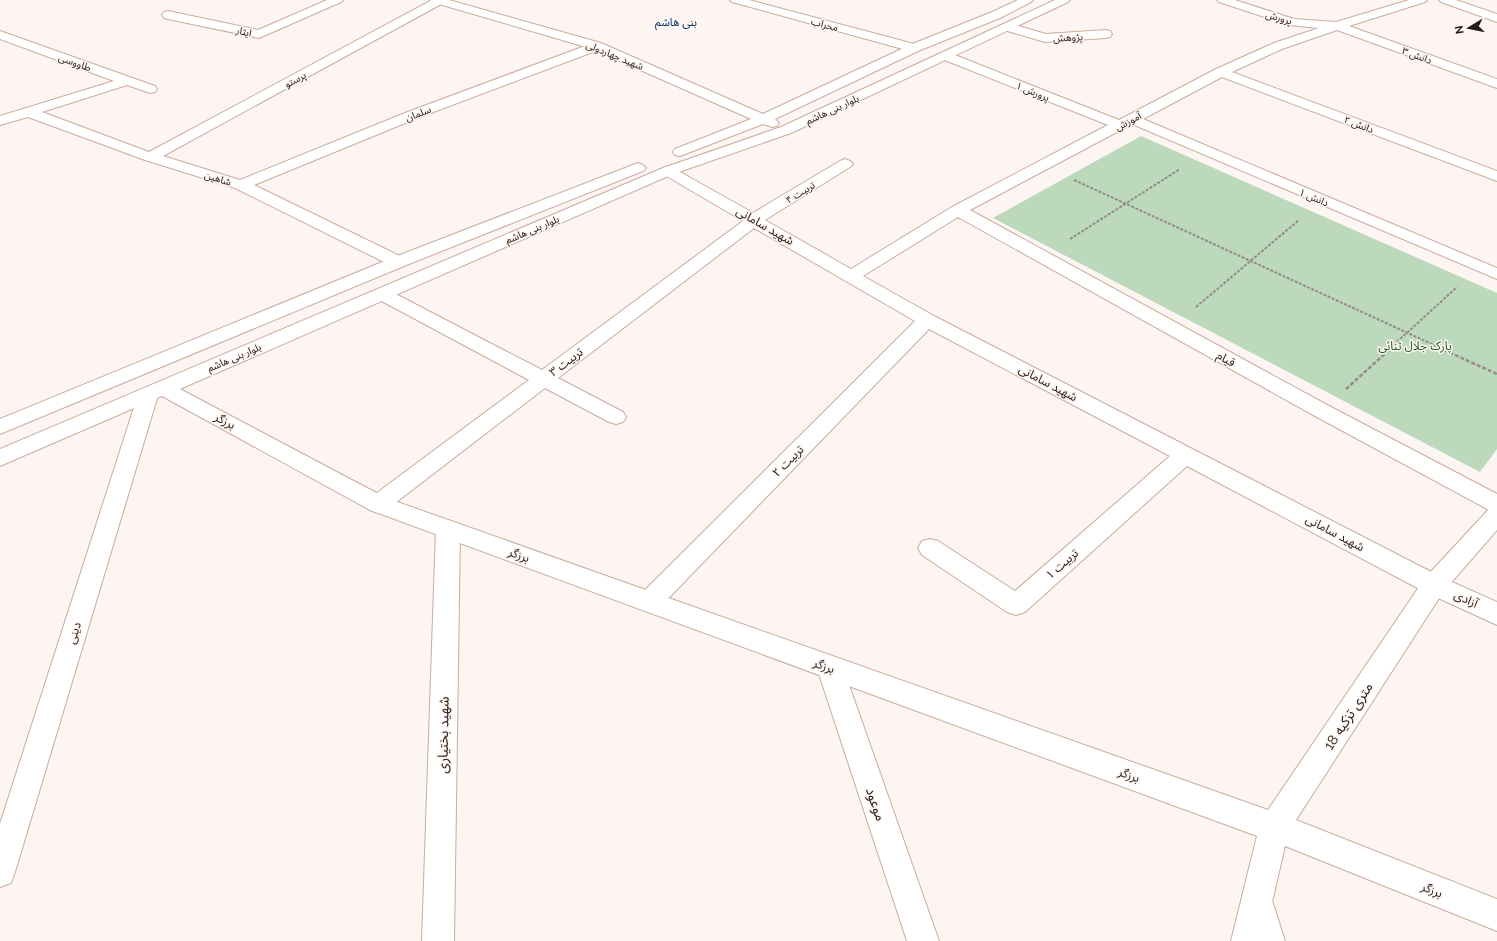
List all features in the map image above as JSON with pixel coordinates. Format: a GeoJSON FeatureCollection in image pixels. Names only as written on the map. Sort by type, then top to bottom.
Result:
{"type":"FeatureCollection","features":[{"type":"Feature","properties":{"kind":"street","name":"ایثار"},"geometry":{"type":"LineString","coordinates":[[168,15],[259,34],[337,0]]}},
{"type":"Feature","properties":{"kind":"street","name":"شهید چهاردولی"},"geometry":{"type":"LineString","coordinates":[[439,0],[597,46],[786,130]]}},
{"type":"Feature","properties":{"kind":"street","name":"پرستو"},"geometry":{"type":"LineString","coordinates":[[150,157],[439,0]]}},
{"type":"Feature","properties":{"kind":"street","name":"محراب"},"geometry":{"type":"LineString","coordinates":[[736,0],[914,48]]}},
{"type":"Feature","properties":{"kind":"street","name":"بلوار بنی هاشم"},"geometry":{"type":"LineString","coordinates":[[0,427],[398,262],[764,119],[914,48],[996,15],[1025,0]]}},
{"type":"Feature","properties":{"kind":"street","name":"بلوار بنی هاشم"},"geometry":{"type":"LineString","coordinates":[[0,458],[668,171],[786,130],[1064,0]]}},
{"type":"Feature","properties":{"kind":"street","name":"پرورش"},"geometry":{"type":"LineString","coordinates":[[1223,0],[1293,22],[1337,26]]}},
{"type":"Feature","properties":{"kind":"street","name":"آموزش"},"geometry":{"type":"LineString","coordinates":[[851,276],[958,210],[1221,72],[1278,46],[1421,0]]}},
{"type":"Feature","properties":{"kind":"street"},"geometry":{"type":"LineString","coordinates":[[1444,0],[1497,18]]}},
{"type":"Feature","properties":{"kind":"street","name":"دانش ۳"},"geometry":{"type":"LineString","coordinates":[[1337,26],[1497,84]]}},
{"type":"Feature","properties":{"kind":"street","name":"پژوهش"},"geometry":{"type":"LineString","coordinates":[[1008,27],[1045,38],[1106,34]]}},
{"type":"Feature","properties":{"kind":"street","name":"طاووسی"},"geometry":{"type":"LineString","coordinates":[[0,35],[150,89]]}},
{"type":"Feature","properties":{"kind":"street","name":"سلمان"},"geometry":{"type":"LineString","coordinates":[[241,185],[410,116],[597,46]]}},
{"type":"Feature","properties":{"kind":"street","name":"پرورش ۱"},"geometry":{"type":"LineString","coordinates":[[946,56],[1126,122]]}},
{"type":"Feature","properties":{"kind":"street","name":"دانش ۲"},"geometry":{"type":"LineString","coordinates":[[1221,72],[1497,176]]}},
{"type":"Feature","properties":{"kind":"street"},"geometry":{"type":"LineString","coordinates":[[0,121],[126,81]]}},
{"type":"Feature","properties":{"kind":"street","name":"شاهین"},"geometry":{"type":"LineString","coordinates":[[29,112],[150,157],[241,185],[398,262]]}},
{"type":"Feature","properties":{"kind":"street","name":"دانش ۱"},"geometry":{"type":"LineString","coordinates":[[1126,122],[1208,152],[1497,274]]}},
{"type":"Feature","properties":{"kind":"street","name":"تربیت ۴"},"geometry":{"type":"LineString","coordinates":[[754,220],[845,164]]}},
{"type":"Feature","properties":{"kind":"street","name":"شهید سامانی"},"geometry":{"type":"LineString","coordinates":[[668,171],[927,320],[1434,585]]}},
{"type":"Feature","properties":{"kind":"street","name":"قیام"},"geometry":{"type":"LineString","coordinates":[[958,210],[1322,411],[1497,504]]}},
{"type":"Feature","properties":{"kind":"street","name":"تربیت ۳"},"geometry":{"type":"LineString","coordinates":[[378,504],[754,220]]}},
{"type":"Feature","properties":{"kind":"street"},"geometry":{"type":"LineString","coordinates":[[382,294],[616,417]]}},
{"type":"Feature","properties":{"kind":"street","name":"تربیت ۲"},"geometry":{"type":"LineString","coordinates":[[649,602],[927,320]]}},
{"type":"Feature","properties":{"kind":"street","name":"برزگر"},"geometry":{"type":"LineString","coordinates":[[156,391],[378,504],[1274,827],[1497,915]]}},
{"type":"Feature","properties":{"kind":"street","name":"دینی"},"geometry":{"type":"LineString","coordinates":[[0,872],[156,391]]}},
{"type":"Feature","properties":{"kind":"street","name":"تربیت ۱"},"geometry":{"type":"LineString","coordinates":[[930,548],[1016,605],[1185,455]]}},
{"type":"Feature","properties":{"kind":"street","name":"18 متری تزکیه"},"geometry":{"type":"LineString","coordinates":[[1247,941],[1274,827],[1434,585],[1497,515]]}},
{"type":"Feature","properties":{"kind":"street","name":"شهید بختیاری"},"geometry":{"type":"LineString","coordinates":[[438,941],[448,529]]}},
{"type":"Feature","properties":{"kind":"street","name":"آزادی"},"geometry":{"type":"LineString","coordinates":[[1434,585],[1497,614]]}},
{"type":"Feature","properties":{"kind":"street","name":"موعود"},"geometry":{"type":"LineString","coordinates":[[830,668],[923,941]]}},
{"type":"Feature","properties":{"kind":"street"},"geometry":{"type":"LineString","coordinates":[[1257,899],[1269,941]]}},
{"type":"Feature","properties":{"kind":"path"},"geometry":{"type":"LineString","coordinates":[[1044,258],[1054,249],[1208,152]]}},
{"type":"Feature","properties":{"kind":"path"},"geometry":{"type":"LineString","coordinates":[[1043,166],[1406,334],[1497,374]]}},
{"type":"Feature","properties":{"kind":"path"},"geometry":{"type":"LineString","coordinates":[[1173,329],[1184,317],[1322,200]]}},
{"type":"Feature","properties":{"kind":"path"},"geometry":{"type":"LineString","coordinates":[[1322,411],[1479,266]]}},
{"type":"Feature","properties":{"kind":"green space","name":"پارک جلال ثنائی"},"geometry":{"type":"Polygon","coordinates":[[[1141,136],[1497,293],[1497,449],[1480,472],[993,218],[1141,136]]]}},
{"type":"Feature","properties":{"kind":"district","name":"بنی هاشم"},"geometry":{"type":"Point","coordinates":[676,22]}}]}
